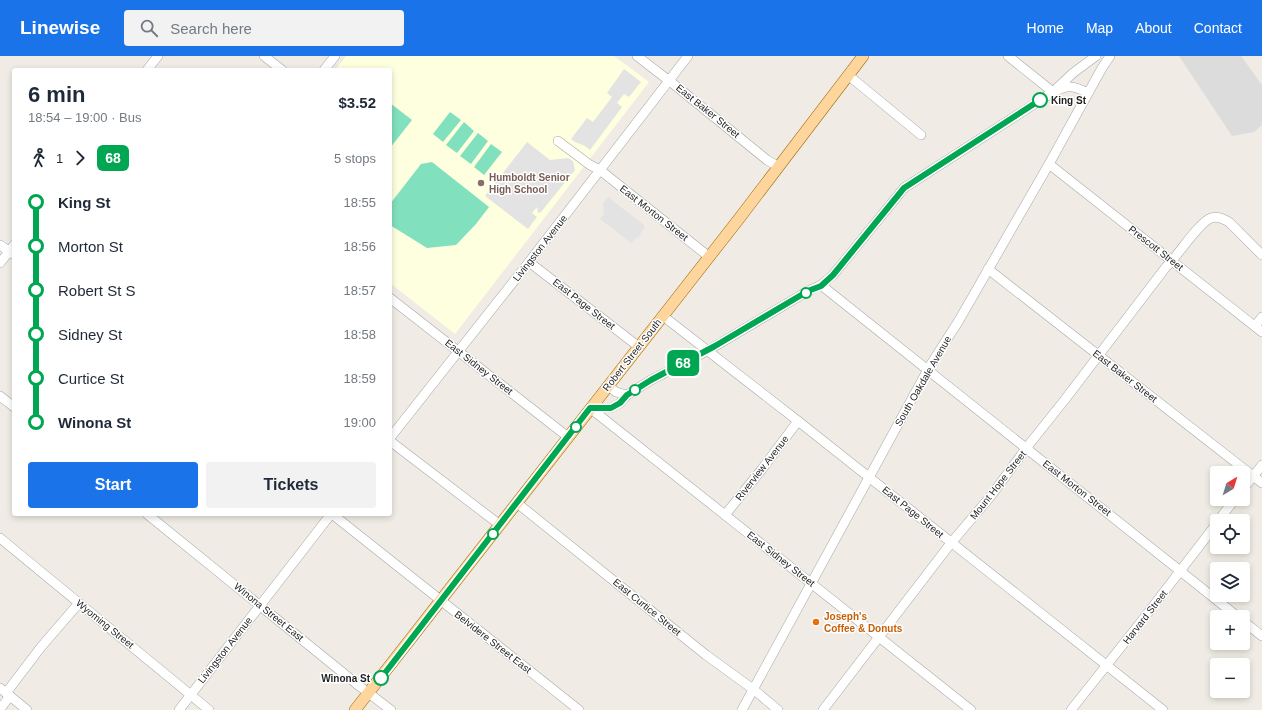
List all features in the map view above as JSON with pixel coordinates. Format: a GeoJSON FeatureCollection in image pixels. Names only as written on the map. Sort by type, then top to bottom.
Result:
{"type":"FeatureCollection","features":[{"type":"Feature","properties":{"kind":"main road","name":"Robert Street South"},"geometry":{"type":"LineString","coordinates":[[355,710],[663,316],[863,56]]}},
{"type":"Feature","properties":{"kind":"street"},"geometry":{"type":"LineString","coordinates":[[149,68],[158,56]]}},
{"type":"Feature","properties":{"kind":"street"},"geometry":{"type":"LineString","coordinates":[[264,56],[279,68]]}},
{"type":"Feature","properties":{"kind":"street"},"geometry":{"type":"LineString","coordinates":[[326,68],[335,56]]}},
{"type":"Feature","properties":{"kind":"street","name":"East Baker Street"},"geometry":{"type":"LineString","coordinates":[[637,56],[669,80],[767,160],[778,167]]}},
{"type":"Feature","properties":{"kind":"street","name":"Livingston Avenue"},"geometry":{"type":"LineString","coordinates":[[392,437],[688,56]]}},
{"type":"Feature","properties":{"kind":"street"},"geometry":{"type":"LineString","coordinates":[[1008,56],[1053,92]]}},
{"type":"Feature","properties":{"kind":"street"},"geometry":{"type":"LineString","coordinates":[[1053,92],[1073,73],[1096,56]]}},
{"type":"Feature","properties":{"kind":"street","name":"South Oakdale Avenue"},"geometry":{"type":"LineString","coordinates":[[742,710],[928,370],[1049,164],[1110,56]]}},
{"type":"Feature","properties":{"kind":"street"},"geometry":{"type":"LineString","coordinates":[[848,75],[921,135]]}},
{"type":"Feature","properties":{"kind":"street"},"geometry":{"type":"LineString","coordinates":[[590,408],[611,408],[620,403],[627,395],[651,380],[707,350],[808,291],[821,286],[833,275],[904,188],[1053,92],[1063,87],[1070,86],[1088,93]]}},
{"type":"Feature","properties":{"kind":"street","name":"East Morton Street"},"geometry":{"type":"LineString","coordinates":[[558,141],[590,165],[600,170],[708,256]]}},
{"type":"Feature","properties":{"kind":"street","name":"Prescott Street"},"geometry":{"type":"LineString","coordinates":[[1049,164],[1259,329]]}},
{"type":"Feature","properties":{"kind":"street","name":"Mount Hope Street"},"geometry":{"type":"LineString","coordinates":[[823,710],[951,543],[990,497],[1166,267],[1173,261],[1206,220],[1218,217],[1229,222],[1262,256]]}},
{"type":"Feature","properties":{"kind":"street"},"geometry":{"type":"LineString","coordinates":[[0,245],[12,251],[0,263]]}},
{"type":"Feature","properties":{"kind":"street","name":"East Page Street"},"geometry":{"type":"LineString","coordinates":[[529,262],[639,346]]}},
{"type":"Feature","properties":{"kind":"street","name":"East Baker Street"},"geometry":{"type":"LineString","coordinates":[[988,269],[1262,483]]}},
{"type":"Feature","properties":{"kind":"street","name":"East Morton Street"},"geometry":{"type":"LineString","coordinates":[[821,286],[1229,610]]}},
{"type":"Feature","properties":{"kind":"street","name":"East Sidney Street"},"geometry":{"type":"LineString","coordinates":[[392,300],[568,436]]}},
{"type":"Feature","properties":{"kind":"street","name":"East Page Street"},"geometry":{"type":"LineString","coordinates":[[663,316],[1163,710]]}},
{"type":"Feature","properties":{"kind":"street"},"geometry":{"type":"LineString","coordinates":[[1259,329],[1262,317]]}},
{"type":"Feature","properties":{"kind":"street"},"geometry":{"type":"LineString","coordinates":[[608,386],[616,392],[627,395]]}},
{"type":"Feature","properties":{"kind":"street"},"geometry":{"type":"LineString","coordinates":[[0,396],[12,405]]}},
{"type":"Feature","properties":{"kind":"street","name":"East Sidney Street"},"geometry":{"type":"LineString","coordinates":[[590,408],[971,710]]}},
{"type":"Feature","properties":{"kind":"street","name":"Riverview Avenue"},"geometry":{"type":"LineString","coordinates":[[725,515],[798,421]]}},
{"type":"Feature","properties":{"kind":"street"},"geometry":{"type":"LineString","coordinates":[[392,442],[500,525]]}},
{"type":"Feature","properties":{"kind":"street"},"geometry":{"type":"LineString","coordinates":[[1250,480],[1262,465]]}},
{"type":"Feature","properties":{"kind":"street","name":"East Curtice Street"},"geometry":{"type":"LineString","coordinates":[[517,503],[706,655],[753,689],[778,710]]}},
{"type":"Feature","properties":{"kind":"street","name":"Winona Street East"},"geometry":{"type":"LineString","coordinates":[[149,516],[391,710]]}},
{"type":"Feature","properties":{"kind":"street","name":"Livingston Avenue"},"geometry":{"type":"LineString","coordinates":[[179,710],[330,516]]}},
{"type":"Feature","properties":{"kind":"street","name":"Belvidere Street East"},"geometry":{"type":"LineString","coordinates":[[335,516],[579,710]]}},
{"type":"Feature","properties":{"kind":"street","name":"Harvard Street"},"geometry":{"type":"LineString","coordinates":[[1071,710],[1210,532]]}},
{"type":"Feature","properties":{"kind":"street","name":"Wyoming Street"},"geometry":{"type":"LineString","coordinates":[[0,538],[209,710]]}},
{"type":"Feature","properties":{"kind":"street"},"geometry":{"type":"LineString","coordinates":[[0,709],[5,692],[79,602]]}},
{"type":"Feature","properties":{"kind":"street"},"geometry":{"type":"LineString","coordinates":[[1250,627],[1262,636]]}},
{"type":"Feature","properties":{"kind":"street"},"geometry":{"type":"LineString","coordinates":[[5,692],[27,710]]}},
{"type":"Feature","properties":{"kind":"shaded area","name":"Humboldt Senior High School"},"geometry":{"type":"Polygon","coordinates":[[[346,56],[614,56],[649,82],[455,334],[392,285],[392,68],[337,68],[346,56]]]}},
{"type":"Feature","properties":{"kind":"shaded area"},"geometry":{"type":"Polygon","coordinates":[[[1179,56],[1241,56],[1262,85],[1262,125],[1254,132],[1232,136],[1179,56]]]}},
{"type":"Feature","properties":{"kind":"shaded area"},"geometry":{"type":"Polygon","coordinates":[[[624,69],[641,82],[629,97],[624,94],[617,103],[622,107],[590,150],[575,142],[571,139],[587,118],[593,122],[612,97],[607,93],[624,69]]]}},
{"type":"Feature","properties":{"kind":"shaded area"},"geometry":{"type":"Polygon","coordinates":[[[527,142],[550,160],[568,158],[573,161],[575,170],[541,212],[538,213],[537,207],[532,213],[537,217],[528,229],[485,196],[527,142]]]}},
{"type":"Feature","properties":{"kind":"shaded area"},"geometry":{"type":"Polygon","coordinates":[[[608,197],[645,226],[638,238],[631,243],[600,219],[604,214],[603,203],[608,197]]]}},
{"type":"Feature","properties":{"kind":"green space"},"geometry":{"type":"Polygon","coordinates":[[[392,105],[412,120],[392,145],[392,105]]]}},
{"type":"Feature","properties":{"kind":"green space"},"geometry":{"type":"Polygon","coordinates":[[[450,112],[461,120],[443,142],[433,134],[450,112]]]}},
{"type":"Feature","properties":{"kind":"green space"},"geometry":{"type":"Polygon","coordinates":[[[464,122],[474,131],[457,153],[446,145],[464,122]]]}},
{"type":"Feature","properties":{"kind":"green space"},"geometry":{"type":"Polygon","coordinates":[[[478,133],[488,141],[471,164],[460,156],[478,133]]]}},
{"type":"Feature","properties":{"kind":"green space"},"geometry":{"type":"Polygon","coordinates":[[[491,144],[502,152],[484,175],[474,167],[491,144]]]}},
{"type":"Feature","properties":{"kind":"green space"},"geometry":{"type":"Polygon","coordinates":[[[432,162],[489,207],[476,224],[456,245],[427,248],[392,226],[392,201],[421,164],[432,162]]]}},
{"type":"Feature","properties":{"kind":"bus line","name":"68"},"geometry":{"type":"LineString","coordinates":[[381,678],[590,408],[611,408],[620,403],[627,395],[651,380],[707,350],[808,291],[821,286],[833,275],[904,188],[1040,100]]}},
{"type":"Feature","properties":{"kind":"place","name":"King St"},"geometry":{"type":"Point","coordinates":[1040,100]}},
{"type":"Feature","properties":{"kind":"place","name":"Humboldt Senior High School"},"geometry":{"type":"Point","coordinates":[481,183]}},
{"type":"Feature","properties":{"kind":"place","name":"Joseph's Coffee & Donuts"},"geometry":{"type":"Point","coordinates":[816,622]}},
{"type":"Feature","properties":{"kind":"place","name":"Winona St"},"geometry":{"type":"Point","coordinates":[381,678]}}]}
